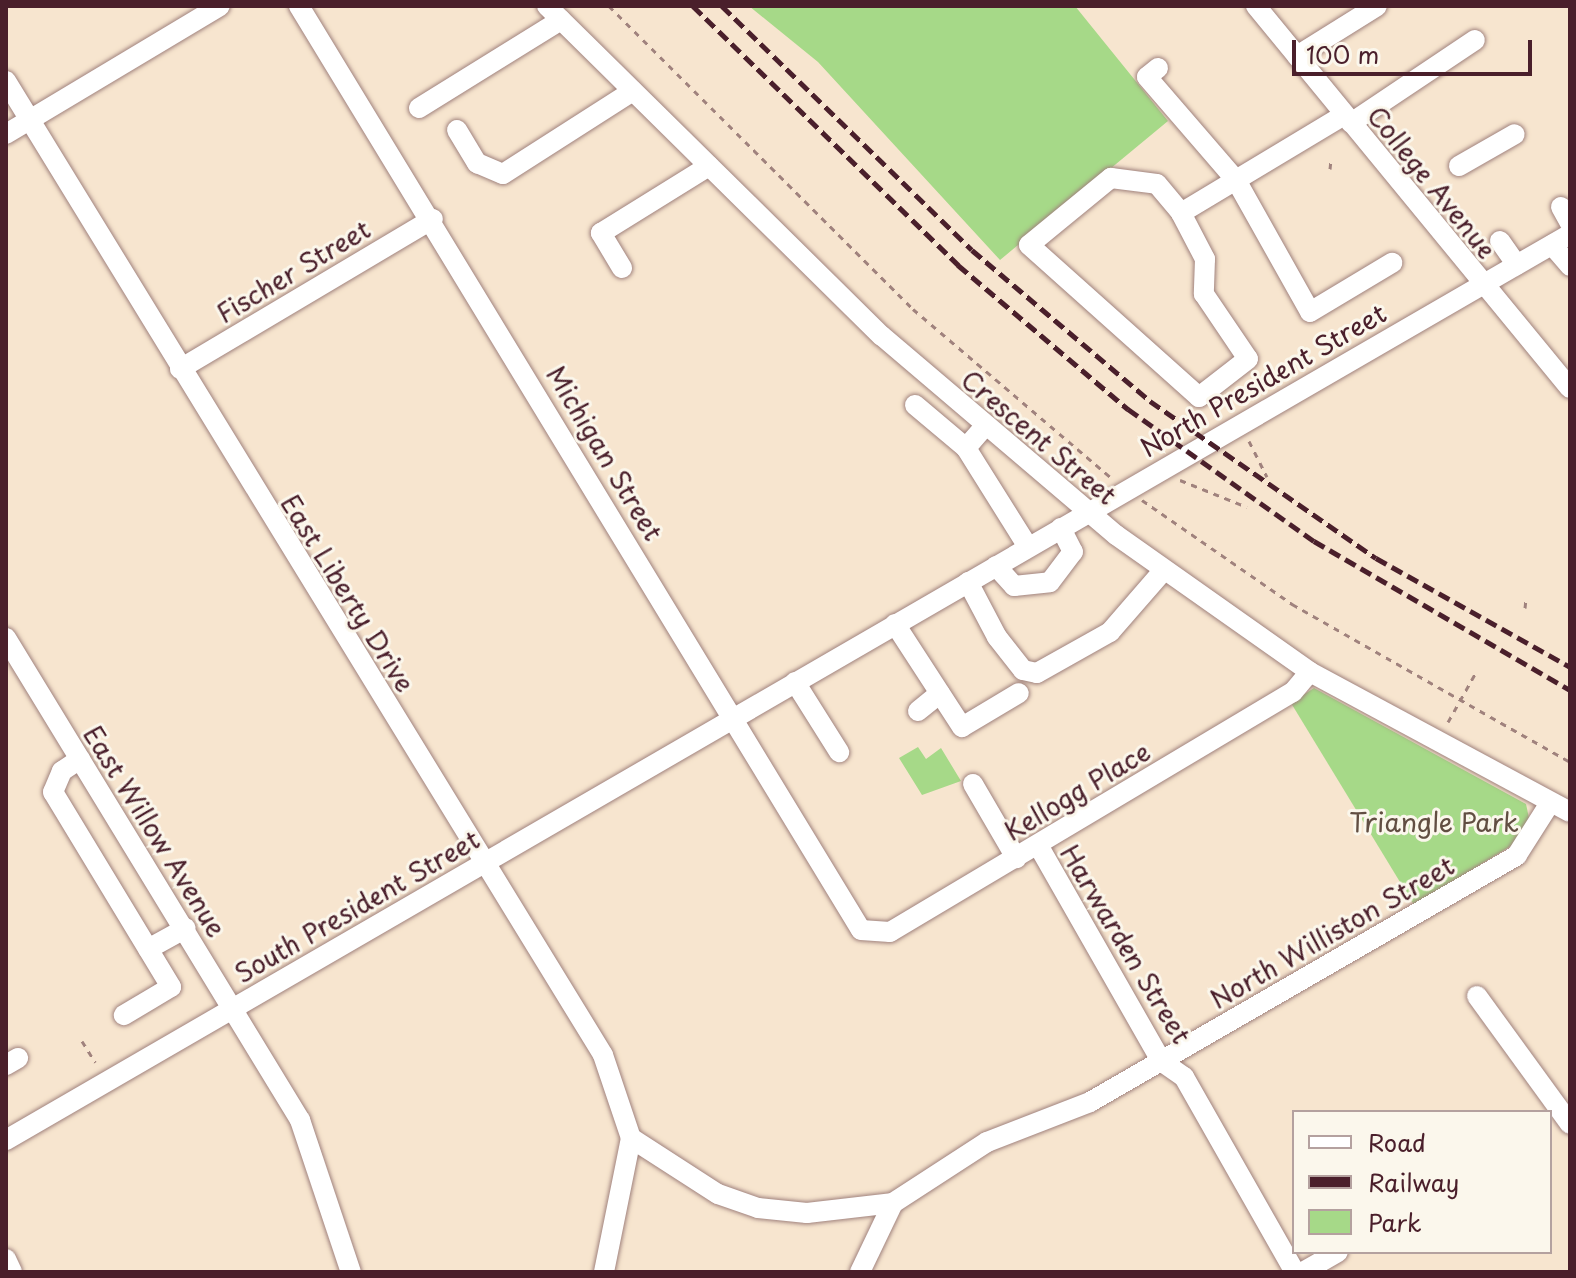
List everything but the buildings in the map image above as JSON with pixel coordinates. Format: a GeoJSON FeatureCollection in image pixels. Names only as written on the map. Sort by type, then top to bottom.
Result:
{"type":"FeatureCollection","features":[{"type":"Feature","properties":{"kind":"street"},"geometry":{"type":"LineString","coordinates":[[6,134],[220,6]]}},
{"type":"Feature","properties":{"kind":"street","name":"Michigan Street"},"geometry":{"type":"LineString","coordinates":[[299,6],[433,219],[861,930]]}},
{"type":"Feature","properties":{"kind":"street","name":"College Avenue"},"geometry":{"type":"LineString","coordinates":[[1256,6],[1480,284],[1570,388]]}},
{"type":"Feature","properties":{"kind":"street"},"geometry":{"type":"LineString","coordinates":[[1297,56],[1377,6]]}},
{"type":"Feature","properties":{"kind":"street"},"geometry":{"type":"LineString","coordinates":[[419,108],[554,13]]}},
{"type":"Feature","properties":{"kind":"street","name":"Crescent Street"},"geometry":{"type":"LineString","coordinates":[[554,13],[709,166],[985,426],[1163,571],[1310,672],[1570,812]]}},
{"type":"Feature","properties":{"kind":"street"},"geometry":{"type":"LineString","coordinates":[[1181,213],[1348,119],[1475,40]]}},
{"type":"Feature","properties":{"kind":"street"},"geometry":{"type":"LineString","coordinates":[[1158,68],[1147,77],[1236,180],[1310,312],[1392,263]]}},
{"type":"Feature","properties":{"kind":"street","name":"East Liberty Drive"},"geometry":{"type":"LineString","coordinates":[[6,81],[603,1055],[631,1138]]}},
{"type":"Feature","properties":{"kind":"street"},"geometry":{"type":"LineString","coordinates":[[457,130],[477,163],[503,174],[633,91]]}},
{"type":"Feature","properties":{"kind":"street"},"geometry":{"type":"LineString","coordinates":[[1459,166],[1515,134]]}},
{"type":"Feature","properties":{"kind":"street"},"geometry":{"type":"LineString","coordinates":[[622,268],[601,233],[709,166]]}},
{"type":"Feature","properties":{"kind":"street"},"geometry":{"type":"LineString","coordinates":[[1111,178],[1157,184],[1181,213],[1205,259],[1204,294],[1248,359],[1199,397],[1029,245],[1111,178]]}},
{"type":"Feature","properties":{"kind":"street","name":"Fischer Street"},"geometry":{"type":"LineString","coordinates":[[180,369],[433,219]]}},
{"type":"Feature","properties":{"kind":"street"},"geometry":{"type":"LineString","coordinates":[[1561,239],[1570,266]]}},
{"type":"Feature","properties":{"kind":"street","name":"North President Street"},"geometry":{"type":"LineString","coordinates":[[734,717],[1561,239]]}},
{"type":"Feature","properties":{"kind":"street"},"geometry":{"type":"LineString","coordinates":[[1500,241],[1517,265]]}},
{"type":"Feature","properties":{"kind":"street"},"geometry":{"type":"LineString","coordinates":[[915,405],[966,448],[1028,547]]}},
{"type":"Feature","properties":{"kind":"street"},"geometry":{"type":"LineString","coordinates":[[966,448],[985,426]]}},
{"type":"Feature","properties":{"kind":"street"},"geometry":{"type":"LineString","coordinates":[[996,566],[1014,586],[1050,582],[1073,552],[1061,528]]}},
{"type":"Feature","properties":{"kind":"street"},"geometry":{"type":"LineString","coordinates":[[968,582],[997,637],[1023,670],[1037,673],[1110,632],[1163,571]]}},
{"type":"Feature","properties":{"kind":"street"},"geometry":{"type":"LineString","coordinates":[[895,624],[962,727],[1019,693]]}},
{"type":"Feature","properties":{"kind":"street","name":"East Willow Avenue"},"geometry":{"type":"LineString","coordinates":[[6,638],[186,928],[317,1157],[351,1272]]}},
{"type":"Feature","properties":{"kind":"street","name":"Kellogg Place"},"geometry":{"type":"LineString","coordinates":[[861,930],[890,932],[1293,692],[1310,672]]}},
{"type":"Feature","properties":{"kind":"street"},"geometry":{"type":"LineString","coordinates":[[795,682],[839,752]]}},
{"type":"Feature","properties":{"kind":"street"},"geometry":{"type":"LineString","coordinates":[[918,711],[940,693]]}},
{"type":"Feature","properties":{"kind":"street","name":"South President Street"},"geometry":{"type":"LineString","coordinates":[[6,1140],[734,717]]}},
{"type":"Feature","properties":{"kind":"street"},"geometry":{"type":"LineString","coordinates":[[80,759],[62,771],[53,792],[171,987],[124,1015]]}},
{"type":"Feature","properties":{"kind":"street"},"geometry":{"type":"LineString","coordinates":[[973,784],[1016,858]]}},
{"type":"Feature","properties":{"kind":"street","name":"North Williston Street"},"geometry":{"type":"LineString","coordinates":[[893,1203],[987,1142],[1090,1102],[1517,855],[1550,803]]}},
{"type":"Feature","properties":{"kind":"street","name":"Harwarden Street"},"geometry":{"type":"LineString","coordinates":[[1038,845],[1161,1061],[1184,1077],[1295,1272]]}},
{"type":"Feature","properties":{"kind":"street"},"geometry":{"type":"LineString","coordinates":[[148,949],[186,928]]}},
{"type":"Feature","properties":{"kind":"street"},"geometry":{"type":"LineString","coordinates":[[1477,996],[1564,1124]]}},
{"type":"Feature","properties":{"kind":"street"},"geometry":{"type":"LineString","coordinates":[[604,1272],[631,1138],[718,1194],[758,1208],[807,1213],[893,1203]]}},
{"type":"Feature","properties":{"kind":"street"},"geometry":{"type":"LineString","coordinates":[[860,1272],[893,1203]]}},
{"type":"Feature","properties":{"kind":"street"},"geometry":{"type":"LineString","coordinates":[[1303,1272],[1334,1254]]}},
{"type":"Feature","properties":{"kind":"street"},"geometry":{"type":"LineString","coordinates":[[6,1259],[12,1272]]}},
{"type":"Feature","properties":{"kind":"path"},"geometry":{"type":"LineString","coordinates":[[609,6],[913,309],[1107,474]]}},
{"type":"Feature","properties":{"kind":"path"},"geometry":{"type":"LineString","coordinates":[[1330,169],[1331,159]]}},
{"type":"Feature","properties":{"kind":"path"},"geometry":{"type":"LineString","coordinates":[[1249,441],[1267,477]]}},
{"type":"Feature","properties":{"kind":"path"},"geometry":{"type":"LineString","coordinates":[[1181,480],[1247,507]]}},
{"type":"Feature","properties":{"kind":"path"},"geometry":{"type":"LineString","coordinates":[[1144,501],[1292,604],[1570,762]]}},
{"type":"Feature","properties":{"kind":"path"},"geometry":{"type":"LineString","coordinates":[[1525,608],[1526,599]]}},
{"type":"Feature","properties":{"kind":"path"},"geometry":{"type":"LineString","coordinates":[[1448,722],[1475,674]]}},
{"type":"Feature","properties":{"kind":"path"},"geometry":{"type":"LineString","coordinates":[[82,1041],[95,1062]]}},
{"type":"Feature","properties":{"kind":"green space"},"geometry":{"type":"Polygon","coordinates":[[[749,6],[1075,6],[1168,121],[1000,260],[818,62],[749,6]]]}},
{"type":"Feature","properties":{"kind":"green space","name":"Triangle Park"},"geometry":{"type":"Polygon","coordinates":[[[1314,688],[1526,804],[1529,818],[1514,844],[1414,905],[1291,703],[1314,688]]]}},
{"type":"Feature","properties":{"kind":"green space"},"geometry":{"type":"Polygon","coordinates":[[[918,747],[926,759],[941,748],[961,781],[922,795],[899,758],[918,747]]]}},
{"type":"Feature","properties":{"kind":"railway"},"geometry":{"type":"LineString","coordinates":[[693,6],[958,265],[1128,409],[1314,541],[1570,690]]}},
{"type":"Feature","properties":{"kind":"railway"},"geometry":{"type":"LineString","coordinates":[[722,6],[972,250],[1150,401],[1376,558],[1570,667]]}}]}
